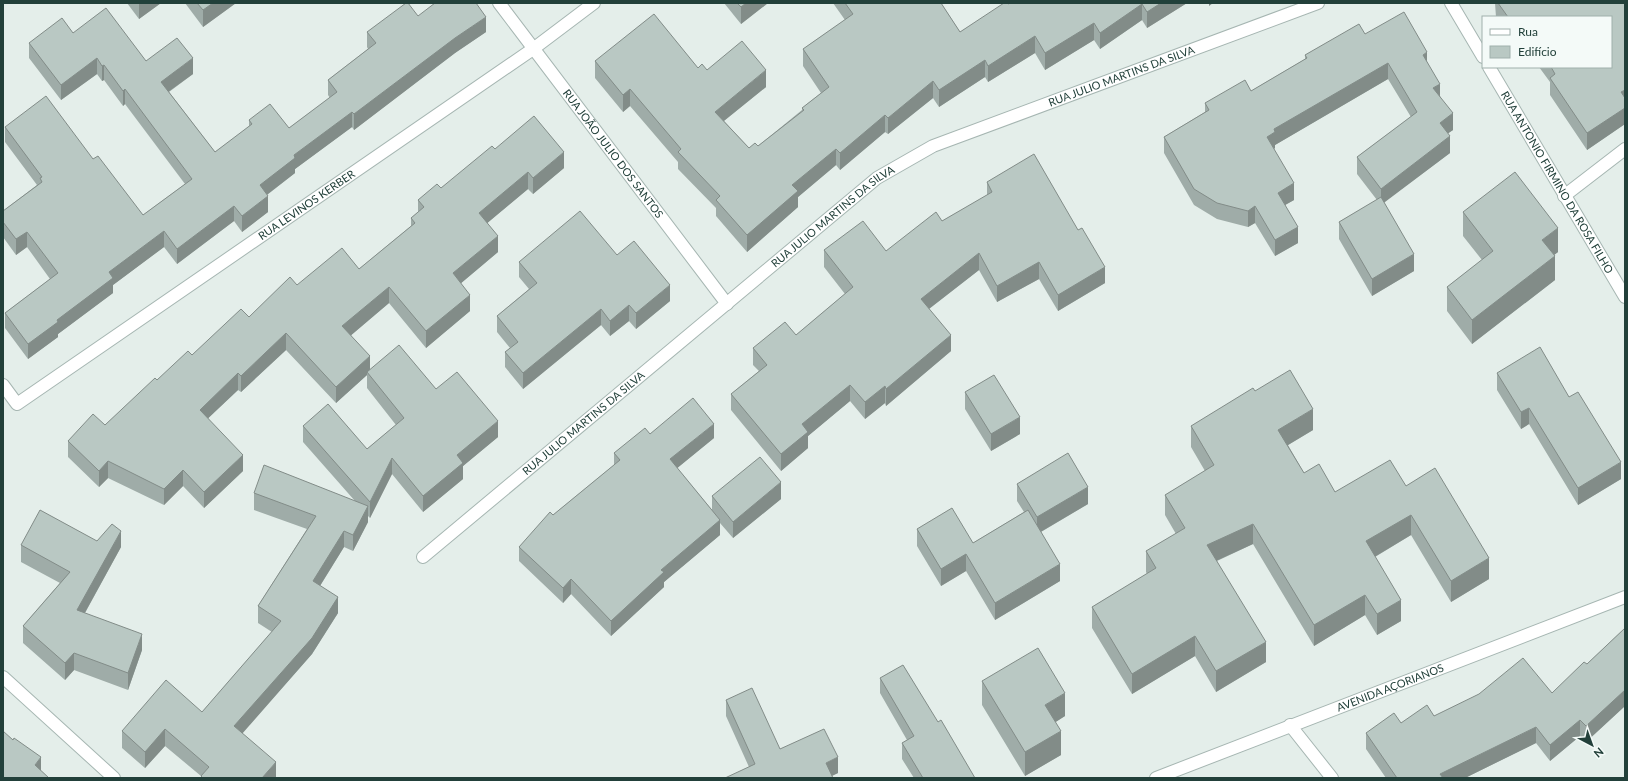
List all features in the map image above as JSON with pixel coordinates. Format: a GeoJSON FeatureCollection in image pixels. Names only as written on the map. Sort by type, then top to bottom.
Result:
{"type":"FeatureCollection","features":[{"type":"Feature","properties":{"kind":"street","name":"RUA JOÃO JULIO DOS SANTOS"},"geometry":{"type":"LineString","coordinates":[[499,3],[727,304]]}},
{"type":"Feature","properties":{"kind":"street","name":"RUA LEVINOS KERBER"},"geometry":{"type":"LineString","coordinates":[[3,385],[17,404],[533,49],[594,3]]}},
{"type":"Feature","properties":{"kind":"street","name":"RUA JULIO MARTINS DA SILVA"},"geometry":{"type":"LineString","coordinates":[[423,557],[877,178],[933,146],[1318,3]]}},
{"type":"Feature","properties":{"kind":"street"},"geometry":{"type":"LineString","coordinates":[[1451,3],[1482,56]]}},
{"type":"Feature","properties":{"kind":"street","name":"RUA ANTONIO FIRMINO DA ROSA FILHO"},"geometry":{"type":"LineString","coordinates":[[1490,68],[1625,297]]}},
{"type":"Feature","properties":{"kind":"street"},"geometry":{"type":"LineString","coordinates":[[1564,196],[1625,149]]}},
{"type":"Feature","properties":{"kind":"street","name":"AVENIDA AÇORIANOS"},"geometry":{"type":"LineString","coordinates":[[1156,778],[1625,597]]}},
{"type":"Feature","properties":{"kind":"street"},"geometry":{"type":"LineString","coordinates":[[3,677],[114,778]]}},
{"type":"Feature","properties":{"kind":"street"},"geometry":{"type":"LineString","coordinates":[[1290,725],[1332,778]]}},
{"type":"Feature","properties":{"kind":"building"},"geometry":{"type":"Polygon","coordinates":[[[197,3],[213,3],[203,10],[197,3]]]}},
{"type":"Feature","properties":{"kind":"building"},"geometry":{"type":"Polygon","coordinates":[[[408,3],[418,16],[435,3],[476,3],[486,17],[455,38],[354,114],[352,112],[294,155],[295,158],[260,185],[268,196],[242,216],[234,206],[177,249],[164,231],[109,272],[113,278],[28,344],[5,313],[58,273],[27,232],[16,239],[3,222],[3,211],[42,182],[40,178],[42,177],[5,127],[46,96],[93,159],[98,156],[143,215],[192,179],[125,89],[123,91],[97,58],[61,85],[29,43],[62,18],[73,33],[106,8],[146,61],[177,38],[193,58],[161,82],[215,152],[252,124],[249,120],[270,104],[289,128],[337,92],[328,80],[376,43],[367,32],[408,3]]]}},
{"type":"Feature","properties":{"kind":"building"},"geometry":{"type":"Polygon","coordinates":[[[737,3],[746,3],[741,7],[737,3]]]}},
{"type":"Feature","properties":{"kind":"building"},"geometry":{"type":"Polygon","coordinates":[[[845,3],[941,3],[960,32],[1004,3],[1161,3],[1147,12],[1142,4],[1100,33],[1094,23],[1045,53],[1035,36],[988,66],[985,60],[939,90],[933,81],[888,118],[885,115],[840,153],[836,149],[792,185],[798,191],[747,235],[716,200],[720,196],[678,152],[681,149],[630,89],[623,95],[595,61],[654,14],[698,68],[702,64],[707,70],[742,41],[766,70],[715,112],[749,148],[755,143],[758,146],[804,110],[802,108],[829,87],[803,49],[853,14],[845,3]]]}},
{"type":"Feature","properties":{"kind":"building"},"geometry":{"type":"Polygon","coordinates":[[[1498,3],[1625,3],[1625,90],[1621,92],[1625,98],[1625,108],[1587,133],[1550,78],[1555,74],[1552,68],[1612,68],[1612,16],[1507,16],[1498,3]]]}},
{"type":"Feature","properties":{"kind":"building"},"geometry":{"type":"Polygon","coordinates":[[[1404,12],[1427,52],[1423,55],[1440,84],[1433,88],[1453,113],[1440,123],[1450,136],[1381,189],[1357,157],[1417,112],[1388,63],[1274,129],[1275,132],[1267,137],[1294,183],[1278,193],[1298,227],[1275,240],[1255,206],[1248,211],[1217,203],[1194,189],[1164,137],[1209,110],[1205,103],[1245,80],[1251,91],[1307,58],[1305,55],[1359,24],[1365,34],[1404,12]]]}},
{"type":"Feature","properties":{"kind":"building"},"geometry":{"type":"Polygon","coordinates":[[[534,116],[564,152],[533,178],[528,172],[479,213],[498,236],[453,273],[470,295],[426,331],[389,287],[342,326],[370,356],[336,387],[286,333],[241,376],[238,373],[200,410],[243,455],[204,492],[183,470],[164,489],[108,461],[99,471],[68,441],[93,414],[105,425],[155,378],[157,380],[188,351],[192,355],[241,309],[249,317],[290,277],[297,285],[342,248],[359,269],[415,223],[411,218],[424,207],[418,200],[437,184],[441,188],[492,146],[495,149],[534,116]]]}},
{"type":"Feature","properties":{"kind":"building"},"geometry":{"type":"Polygon","coordinates":[[[1034,154],[1078,230],[1082,228],[1105,267],[1058,295],[1039,262],[997,286],[979,253],[921,299],[951,335],[886,389],[885,386],[865,402],[850,385],[802,424],[808,432],[781,454],[731,394],[767,365],[753,348],[785,322],[796,335],[853,287],[824,250],[863,221],[886,251],[936,212],[942,221],[992,192],[987,182],[1034,154]]]}},
{"type":"Feature","properties":{"kind":"building"},"geometry":{"type":"Polygon","coordinates":[[[1515,172],[1558,228],[1542,240],[1555,256],[1472,320],[1447,287],[1493,251],[1463,212],[1515,172]]]}},
{"type":"Feature","properties":{"kind":"building"},"geometry":{"type":"Polygon","coordinates":[[[1381,197],[1414,254],[1372,279],[1339,222],[1381,197]]]}},
{"type":"Feature","properties":{"kind":"building"},"geometry":{"type":"Polygon","coordinates":[[[580,211],[617,255],[634,241],[670,285],[636,313],[629,305],[610,321],[601,309],[523,373],[505,352],[518,342],[497,316],[537,283],[519,262],[580,211]]]}},
{"type":"Feature","properties":{"kind":"building"},"geometry":{"type":"Polygon","coordinates":[[[399,345],[436,389],[457,372],[498,421],[457,455],[463,463],[423,496],[392,458],[370,502],[303,426],[328,404],[367,449],[404,418],[367,372],[399,345]]]}},
{"type":"Feature","properties":{"kind":"building"},"geometry":{"type":"Polygon","coordinates":[[[1540,347],[1569,397],[1578,392],[1621,462],[1578,488],[1529,408],[1521,412],[1497,373],[1540,347]]]}},
{"type":"Feature","properties":{"kind":"building"},"geometry":{"type":"Polygon","coordinates":[[[1290,370],[1313,409],[1278,430],[1304,473],[1319,464],[1335,492],[1390,460],[1406,486],[1435,468],[1489,558],[1451,581],[1411,515],[1366,541],[1401,600],[1377,614],[1365,595],[1314,625],[1253,524],[1207,545],[1266,642],[1216,671],[1195,636],[1132,674],[1092,607],[1156,568],[1146,551],[1185,528],[1165,495],[1214,465],[1191,426],[1253,388],[1255,391],[1290,370]]]}},
{"type":"Feature","properties":{"kind":"building"},"geometry":{"type":"Polygon","coordinates":[[[994,375],[1020,417],[991,434],[965,392],[994,375]]]}},
{"type":"Feature","properties":{"kind":"building"},"geometry":{"type":"Polygon","coordinates":[[[693,398],[714,424],[670,459],[720,520],[661,570],[664,572],[611,621],[571,579],[563,588],[519,547],[550,512],[553,515],[620,460],[614,453],[645,428],[650,434],[693,398]]]}},
{"type":"Feature","properties":{"kind":"building"},"geometry":{"type":"Polygon","coordinates":[[[1068,453],[1088,487],[1037,517],[1017,484],[1068,453]]]}},
{"type":"Feature","properties":{"kind":"building"},"geometry":{"type":"Polygon","coordinates":[[[760,457],[781,482],[733,522],[712,496],[760,457]]]}},
{"type":"Feature","properties":{"kind":"building"},"geometry":{"type":"Polygon","coordinates":[[[264,465],[368,506],[353,535],[344,531],[313,581],[338,597],[312,638],[234,726],[276,762],[262,778],[203,778],[201,776],[209,767],[165,729],[145,752],[122,731],[166,680],[202,712],[281,621],[258,606],[316,516],[254,493],[264,465]]]}},
{"type":"Feature","properties":{"kind":"building"},"geometry":{"type":"Polygon","coordinates":[[[952,508],[973,543],[1028,510],[1060,564],[995,603],[966,554],[941,569],[917,529],[952,508]]]}},
{"type":"Feature","properties":{"kind":"building"},"geometry":{"type":"Polygon","coordinates":[[[40,510],[97,541],[112,524],[121,531],[77,610],[142,634],[128,673],[74,653],[65,663],[23,626],[70,572],[21,545],[40,510]]]}},
{"type":"Feature","properties":{"kind":"building"},"geometry":{"type":"Polygon","coordinates":[[[1625,628],[1625,690],[1586,726],[1580,720],[1550,745],[1536,727],[1440,774],[1443,778],[1397,778],[1366,733],[1394,713],[1401,723],[1427,705],[1434,716],[1479,694],[1523,658],[1552,693],[1584,662],[1587,664],[1625,628]]]}},
{"type":"Feature","properties":{"kind":"building"},"geometry":{"type":"Polygon","coordinates":[[[1038,648],[1065,693],[1045,705],[1061,731],[1025,752],[982,681],[1038,648]]]}},
{"type":"Feature","properties":{"kind":"building"},"geometry":{"type":"Polygon","coordinates":[[[903,665],[938,722],[941,720],[975,778],[923,778],[902,743],[914,736],[880,678],[903,665]]]}},
{"type":"Feature","properties":{"kind":"building"},"geometry":{"type":"Polygon","coordinates":[[[752,688],[780,749],[824,729],[838,757],[826,763],[833,778],[725,778],[755,764],[726,700],[752,688]]]}},
{"type":"Feature","properties":{"kind":"building"},"geometry":{"type":"Polygon","coordinates":[[[3,731],[13,740],[14,738],[41,757],[35,765],[49,778],[3,778],[3,731]]]}}]}
